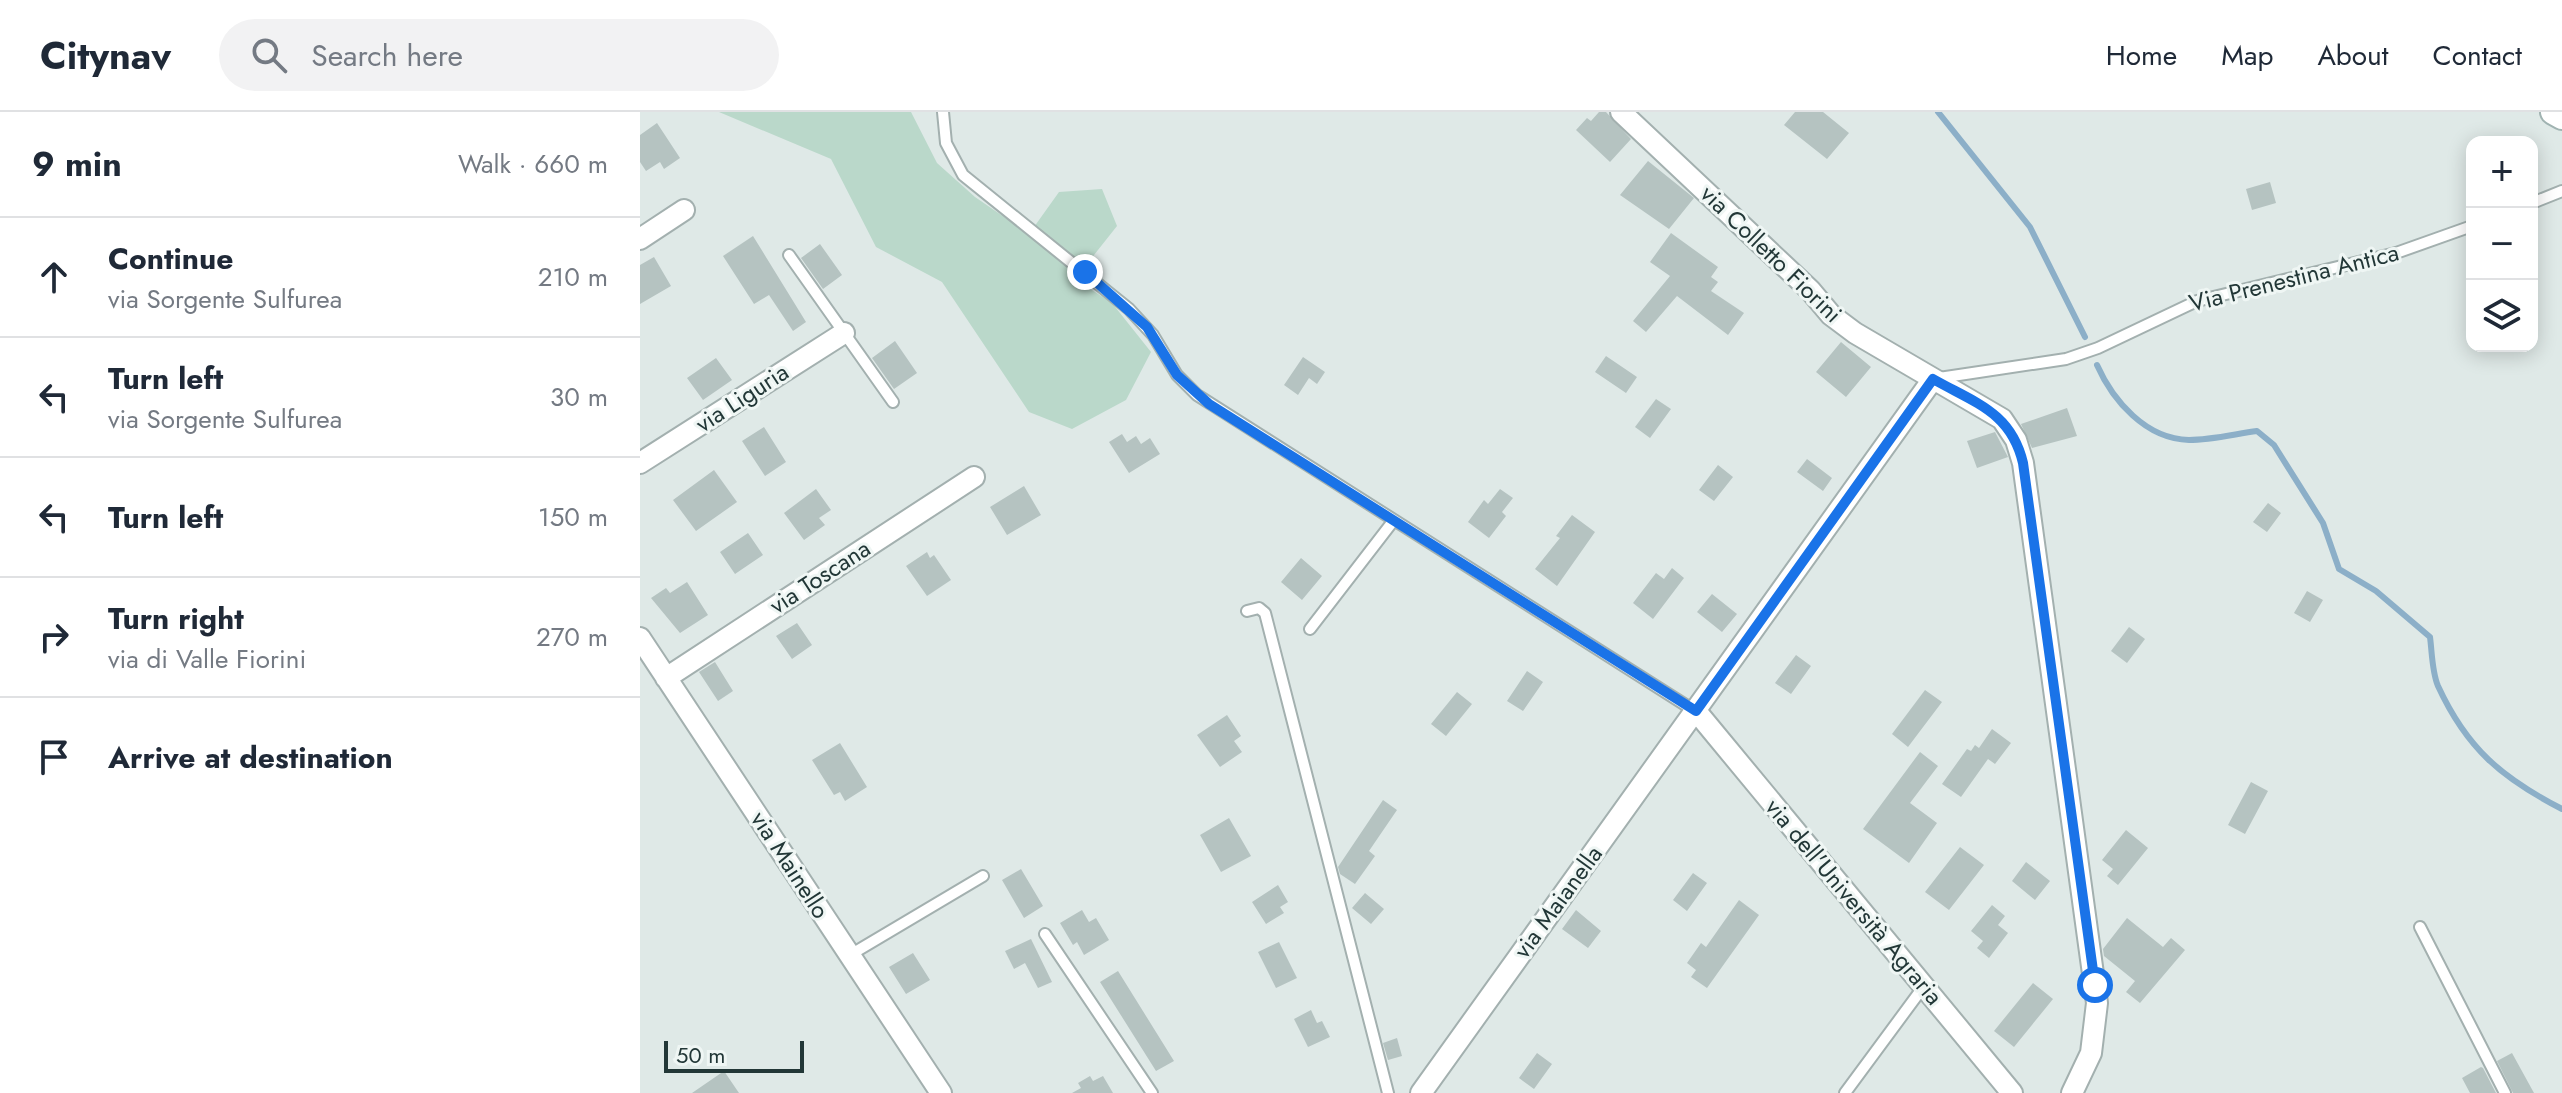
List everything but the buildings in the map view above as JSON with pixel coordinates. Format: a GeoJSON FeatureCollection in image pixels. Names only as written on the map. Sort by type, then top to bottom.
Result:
{"type":"FeatureCollection","features":[{"type":"Feature","properties":{"kind":"main road"},"geometry":{"type":"LineString","coordinates":[[2553,112],[2562,117]]}},
{"type":"Feature","properties":{"kind":"street","name":"via Colletto Fiorini"},"geometry":{"type":"LineString","coordinates":[[1621,112],[1831,315],[1855,333],[2002,419],[2016,440],[2023,463],[2097,1003],[2091,1053],[2072,1093]]}},
{"type":"Feature","properties":{"kind":"street"},"geometry":{"type":"LineString","coordinates":[[640,239],[684,210]]}},
{"type":"Feature","properties":{"kind":"street","name":"via Liguria"},"geometry":{"type":"LineString","coordinates":[[640,463],[844,333]]}},
{"type":"Feature","properties":{"kind":"street","name":"via Maianella"},"geometry":{"type":"LineString","coordinates":[[1421,1093],[1933,379]]}},
{"type":"Feature","properties":{"kind":"street","name":"via Toscana"},"geometry":{"type":"LineString","coordinates":[[666,678],[974,477]]}},
{"type":"Feature","properties":{"kind":"street","name":"via Mainello"},"geometry":{"type":"LineString","coordinates":[[640,638],[941,1093]]}},
{"type":"Feature","properties":{"kind":"street","name":"via dell'Università Agraria"},"geometry":{"type":"LineString","coordinates":[[1696,711],[2012,1093]]}},
{"type":"Feature","properties":{"kind":"lane"},"geometry":{"type":"LineString","coordinates":[[943,112],[946,143],[963,175],[1129,309],[1153,335],[1186,385],[1209,404],[1696,711]]}},
{"type":"Feature","properties":{"kind":"lane"},"geometry":{"type":"LineString","coordinates":[[2538,201],[2562,191]]}},
{"type":"Feature","properties":{"kind":"lane","name":"Via Prenestina Antica"},"geometry":{"type":"LineString","coordinates":[[1933,379],[2083,354],[2197,301],[2369,261],[2466,228]]}},
{"type":"Feature","properties":{"kind":"lane"},"geometry":{"type":"LineString","coordinates":[[789,255],[893,402]]}},
{"type":"Feature","properties":{"kind":"lane"},"geometry":{"type":"LineString","coordinates":[[1310,629],[1394,520]]}},
{"type":"Feature","properties":{"kind":"lane"},"geometry":{"type":"LineString","coordinates":[[1247,611],[1259,608],[1265,613],[1388,1093]]}},
{"type":"Feature","properties":{"kind":"lane"},"geometry":{"type":"LineString","coordinates":[[850,955],[983,876]]}},
{"type":"Feature","properties":{"kind":"lane"},"geometry":{"type":"LineString","coordinates":[[2420,927],[2505,1093]]}},
{"type":"Feature","properties":{"kind":"lane"},"geometry":{"type":"LineString","coordinates":[[1045,934],[1152,1093]]}},
{"type":"Feature","properties":{"kind":"lane"},"geometry":{"type":"LineString","coordinates":[[1845,1093],[1924,986]]}},
{"type":"Feature","properties":{"kind":"green space"},"geometry":{"type":"Polygon","coordinates":[[[719,112],[911,112],[937,163],[975,197],[1029,234],[1059,192],[1102,189],[1117,226],[1075,279],[1112,303],[1151,352],[1126,400],[1072,429],[1029,412],[942,282],[876,247],[831,159],[719,112]]]}},
{"type":"Feature","properties":{"kind":"waterway"},"geometry":{"type":"LineString","coordinates":[[1938,112],[2030,227],[2085,337]]}},
{"type":"Feature","properties":{"kind":"waterway"},"geometry":{"type":"LineString","coordinates":[[2097,365],[2122,404],[2133,416],[2159,433],[2189,440],[2257,431],[2274,445],[2323,523],[2339,569],[2376,591],[2430,637],[2438,686],[2474,744],[2488,760],[2521,786],[2562,809]]}},
{"type":"Feature","properties":{"kind":"route"},"geometry":{"type":"LineString","coordinates":[[1085,272],[1147,327],[1177,375],[1209,404],[1696,711],[1933,379],[2002,419],[2010,427],[2023,463],[2095,985]]}}]}
